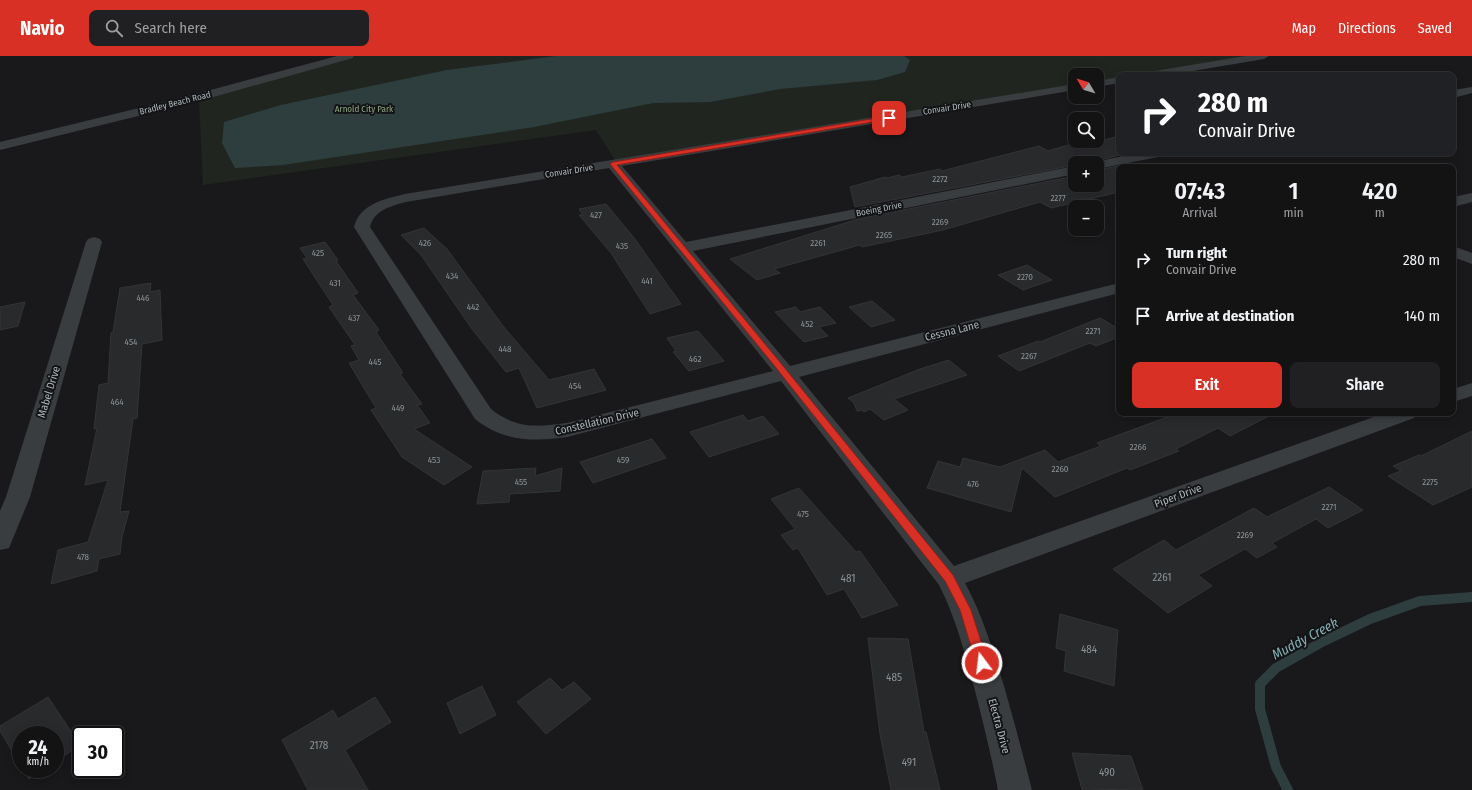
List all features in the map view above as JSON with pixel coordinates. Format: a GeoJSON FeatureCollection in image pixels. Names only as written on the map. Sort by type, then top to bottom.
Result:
{"type":"FeatureCollection","features":[{"type":"Feature","properties":{"kind":"street","name":"Bradley Beach Road"},"geometry":{"type":"LineString","coordinates":[[0,146],[195,98],[349,56]]}},
{"type":"Feature","properties":{"kind":"street"},"geometry":{"type":"LineString","coordinates":[[1167,72],[1264,56]]}},
{"type":"Feature","properties":{"kind":"street"},"geometry":{"type":"LineString","coordinates":[[1104,83],[1116,81]]}},
{"type":"Feature","properties":{"kind":"street","name":"Convair Drive"},"geometry":{"type":"LineString","coordinates":[[372,211],[387,203],[405,198],[1068,88]]}},
{"type":"Feature","properties":{"kind":"street"},"geometry":{"type":"LineString","coordinates":[[1456,93],[1472,90]]}},
{"type":"Feature","properties":{"kind":"street"},"geometry":{"type":"LineString","coordinates":[[1104,164],[1143,156]]}},
{"type":"Feature","properties":{"kind":"street","name":"Electra Drive"},"geometry":{"type":"LineString","coordinates":[[613,164],[786,374],[949,578],[966,610],[973,628],[1016,790]]}},
{"type":"Feature","properties":{"kind":"street","name":"Boeing Drive"},"geometry":{"type":"LineString","coordinates":[[683,248],[1068,171]]}},
{"type":"Feature","properties":{"kind":"street"},"geometry":{"type":"LineString","coordinates":[[1456,201],[1472,197]]}},
{"type":"Feature","properties":{"kind":"street","name":"Constellation Drive"},"geometry":{"type":"LineString","coordinates":[[372,211],[364,219],[362,227],[478,407],[490,420],[499,426],[511,430],[537,434],[567,430],[786,374]]}},
{"type":"Feature","properties":{"kind":"street","name":"Mabel Drive"},"geometry":{"type":"LineString","coordinates":[[0,541],[18,497],[94,242]]}},
{"type":"Feature","properties":{"kind":"street"},"geometry":{"type":"LineString","coordinates":[[1456,252],[1472,259]]}},
{"type":"Feature","properties":{"kind":"street","name":"Cessna Lane"},"geometry":{"type":"LineString","coordinates":[[786,374],[1116,289]]}},
{"type":"Feature","properties":{"kind":"street"},"geometry":{"type":"LineString","coordinates":[[1456,395],[1472,389]]}},
{"type":"Feature","properties":{"kind":"street","name":"Piper Drive"},"geometry":{"type":"LineString","coordinates":[[949,578],[1398,416]]}},
{"type":"Feature","properties":{"kind":"green space","name":"Arnold City Park"},"geometry":{"type":"Polygon","coordinates":[[[356,56],[1251,56],[1152,72],[1116,72],[1116,78],[1104,80],[1104,68],[1068,68],[1068,86],[615,160],[596,130],[203,185],[199,99],[356,56]]]}},
{"type":"Feature","properties":{"kind":"shaded area"},"geometry":{"type":"Polygon","coordinates":[[[556,56],[904,56],[910,60],[905,72],[877,80],[780,89],[710,102],[653,103],[534,127],[283,165],[235,168],[222,143],[224,122],[281,105],[447,70],[556,56]]]}},
{"type":"Feature","properties":{"kind":"building"},"geometry":{"type":"Polygon","coordinates":[[[1116,137],[1116,156],[1104,159],[1104,156],[1068,156],[1068,166],[855,207],[850,187],[885,177],[887,178],[899,175],[902,177],[940,169],[942,171],[1039,146],[1048,151],[1068,145],[1068,148],[1104,148],[1104,140],[1116,137]]]}},
{"type":"Feature","properties":{"kind":"building"},"geometry":{"type":"Polygon","coordinates":[[[1116,167],[1116,193],[1085,200],[1068,200],[1068,204],[1051,208],[1040,202],[943,230],[862,247],[860,245],[774,269],[780,273],[757,280],[730,259],[858,219],[1068,177],[1068,192],[1104,192],[1104,169],[1116,167]]]}},
{"type":"Feature","properties":{"kind":"building"},"geometry":{"type":"Polygon","coordinates":[[[606,204],[635,239],[681,304],[650,314],[611,253],[579,215],[583,215],[579,209],[606,204]]]}},
{"type":"Feature","properties":{"kind":"building"},"geometry":{"type":"Polygon","coordinates":[[[424,228],[447,249],[503,326],[549,380],[594,369],[606,390],[537,408],[519,368],[506,372],[472,329],[421,255],[401,235],[424,228]]]}},
{"type":"Feature","properties":{"kind":"building"},"geometry":{"type":"Polygon","coordinates":[[[325,242],[358,293],[353,295],[379,330],[376,332],[403,373],[400,374],[422,404],[417,405],[430,423],[414,429],[472,467],[444,485],[402,457],[371,410],[376,408],[349,363],[359,360],[351,346],[355,345],[329,307],[333,305],[303,259],[307,258],[300,248],[325,242]]]}},
{"type":"Feature","properties":{"kind":"building"},"geometry":{"type":"Polygon","coordinates":[[[1027,265],[1052,280],[1023,290],[998,275],[1027,265]]]}},
{"type":"Feature","properties":{"kind":"building"},"geometry":{"type":"Polygon","coordinates":[[[151,283],[150,292],[160,290],[162,340],[142,344],[137,418],[133,419],[120,512],[129,511],[122,537],[120,554],[99,559],[97,571],[51,584],[58,550],[88,542],[108,480],[85,485],[97,428],[94,429],[99,385],[108,383],[111,333],[113,332],[120,288],[151,283]]]}},
{"type":"Feature","properties":{"kind":"building"},"geometry":{"type":"Polygon","coordinates":[[[872,301],[895,320],[871,327],[849,307],[872,301]]]}},
{"type":"Feature","properties":{"kind":"building"},"geometry":{"type":"Polygon","coordinates":[[[25,302],[18,326],[0,330],[0,307],[25,302]]]}},
{"type":"Feature","properties":{"kind":"building"},"geometry":{"type":"Polygon","coordinates":[[[796,307],[800,312],[820,307],[836,323],[819,327],[828,336],[804,342],[775,312],[796,307]]]}},
{"type":"Feature","properties":{"kind":"building"},"geometry":{"type":"Polygon","coordinates":[[[1100,318],[1116,327],[1116,338],[1096,346],[1090,343],[1019,371],[998,356],[1038,341],[1040,342],[1100,318]]]}},
{"type":"Feature","properties":{"kind":"building"},"geometry":{"type":"Polygon","coordinates":[[[698,331],[724,361],[689,371],[673,352],[676,351],[667,338],[698,331]]]}},
{"type":"Feature","properties":{"kind":"building"},"geometry":{"type":"Polygon","coordinates":[[[949,360],[967,375],[894,399],[908,410],[884,420],[870,409],[864,412],[862,410],[857,411],[854,403],[848,398],[920,369],[949,360]]]}},
{"type":"Feature","properties":{"kind":"building"},"geometry":{"type":"Polygon","coordinates":[[[743,415],[748,421],[763,416],[779,434],[709,457],[690,432],[743,415]]]}},
{"type":"Feature","properties":{"kind":"building"},"geometry":{"type":"Polygon","coordinates":[[[1170,416],[1269,416],[1230,436],[1218,428],[1176,449],[1179,451],[1130,470],[1127,468],[1055,497],[1022,468],[1011,512],[927,488],[938,461],[960,467],[963,458],[1000,467],[1045,450],[1058,462],[1101,446],[1097,443],[1170,416]]]}},
{"type":"Feature","properties":{"kind":"building"},"geometry":{"type":"Polygon","coordinates":[[[1472,431],[1472,487],[1433,505],[1388,476],[1401,471],[1393,466],[1419,455],[1421,456],[1472,431]]]}},
{"type":"Feature","properties":{"kind":"building"},"geometry":{"type":"Polygon","coordinates":[[[652,439],[666,458],[593,483],[580,462],[652,439]]]}},
{"type":"Feature","properties":{"kind":"building"},"geometry":{"type":"Polygon","coordinates":[[[536,468],[535,476],[562,468],[560,491],[510,494],[509,502],[477,504],[483,471],[536,468]]]}},
{"type":"Feature","properties":{"kind":"building"},"geometry":{"type":"Polygon","coordinates":[[[1329,487],[1363,510],[1328,528],[1316,519],[1272,543],[1277,547],[1257,558],[1245,549],[1198,575],[1212,586],[1168,613],[1113,569],[1164,540],[1176,550],[1254,508],[1267,517],[1329,487]]]}},
{"type":"Feature","properties":{"kind":"building"},"geometry":{"type":"Polygon","coordinates":[[[799,488],[856,552],[860,551],[898,605],[862,618],[844,589],[827,595],[798,548],[793,550],[781,535],[795,529],[771,499],[799,488]]]}},
{"type":"Feature","properties":{"kind":"building"},"geometry":{"type":"Polygon","coordinates":[[[1060,614],[1118,630],[1114,686],[1064,671],[1066,651],[1056,648],[1060,614]]]}},
{"type":"Feature","properties":{"kind":"building"},"geometry":{"type":"Polygon","coordinates":[[[868,638],[908,639],[924,732],[926,732],[940,790],[891,790],[880,734],[868,638]]]}},
{"type":"Feature","properties":{"kind":"building"},"geometry":{"type":"Polygon","coordinates":[[[550,678],[562,690],[574,682],[591,699],[546,734],[517,702],[550,678]]]}},
{"type":"Feature","properties":{"kind":"building"},"geometry":{"type":"Polygon","coordinates":[[[482,686],[496,715],[460,734],[447,703],[482,686]]]}},
{"type":"Feature","properties":{"kind":"building"},"geometry":{"type":"Polygon","coordinates":[[[48,697],[72,733],[72,750],[64,756],[64,726],[12,726],[12,751],[0,731],[0,726],[48,697]]]}},
{"type":"Feature","properties":{"kind":"building"},"geometry":{"type":"Polygon","coordinates":[[[375,697],[391,722],[345,750],[368,790],[308,790],[282,740],[333,710],[338,719],[375,697]]]}},
{"type":"Feature","properties":{"kind":"building"},"geometry":{"type":"Polygon","coordinates":[[[1072,753],[1131,756],[1143,790],[1082,789],[1072,753]]]}},
{"type":"Feature","properties":{"kind":"waterway","name":"Muddy Creek"},"geometry":{"type":"LineString","coordinates":[[1288,790],[1276,767],[1260,709],[1260,684],[1276,668],[1322,642],[1370,619],[1420,601],[1472,597]]}},
{"type":"Feature","properties":{"kind":"route"},"geometry":{"type":"LineString","coordinates":[[889,118],[613,164],[776,362],[949,578],[958,593],[973,628],[982,663]]}}]}
